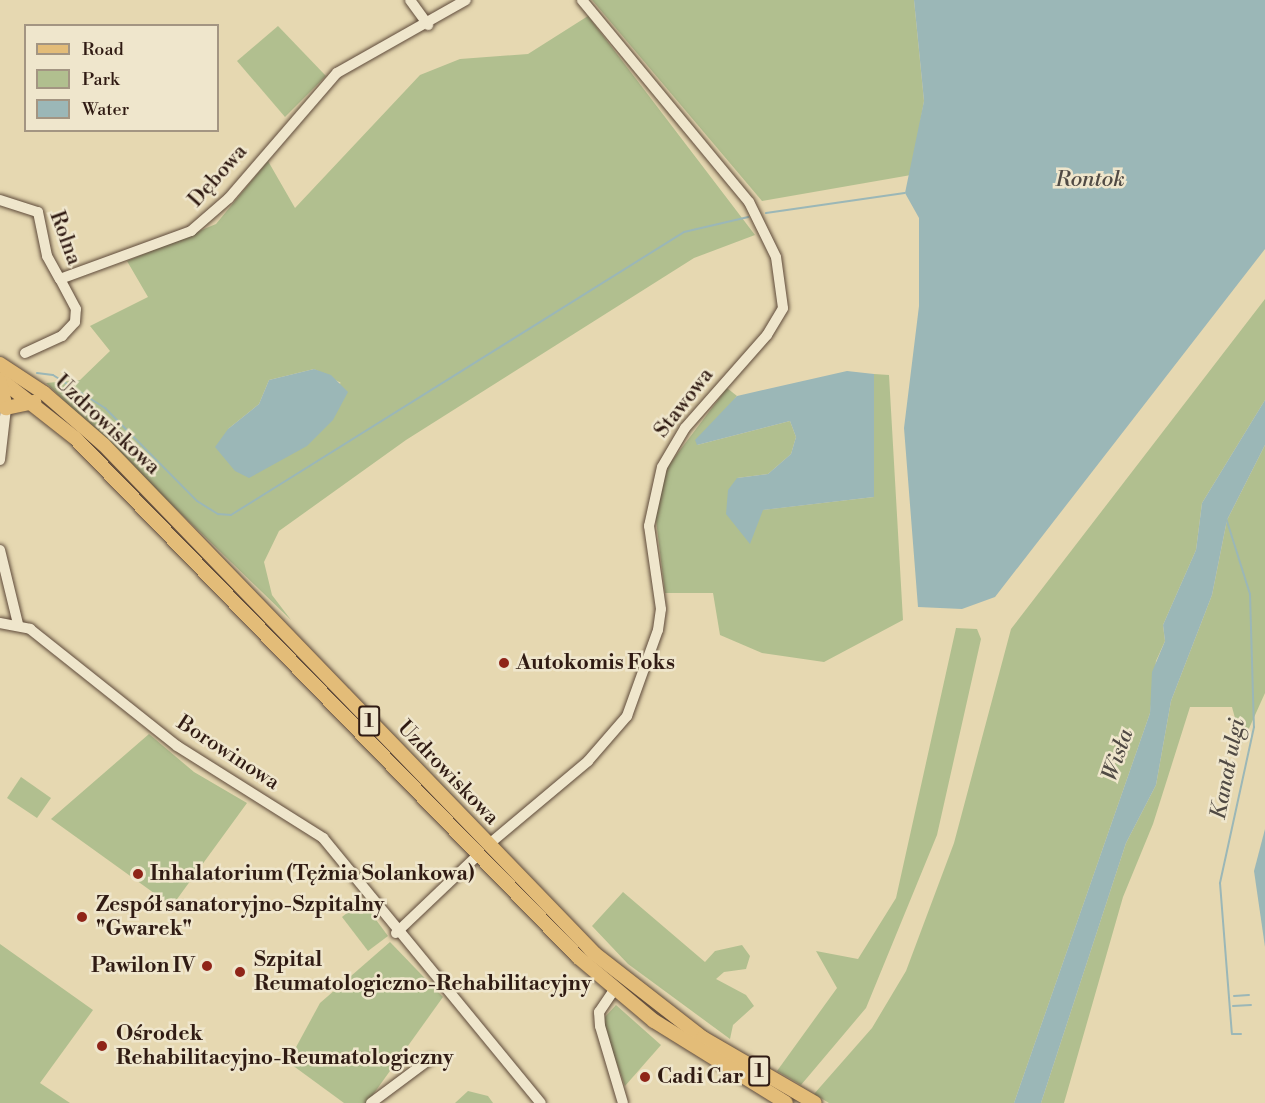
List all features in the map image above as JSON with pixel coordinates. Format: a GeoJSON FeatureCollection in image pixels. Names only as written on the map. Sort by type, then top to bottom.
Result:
{"type":"FeatureCollection","features":[{"type":"Feature","properties":{"kind":"main road","name":"Uzdrowiskowa"},"geometry":{"type":"LineString","coordinates":[[0,364],[44,393],[104,445],[614,990],[695,1049],[786,1103]]}},
{"type":"Feature","properties":{"kind":"main road","name":"Uzdrowiskowa"},"geometry":{"type":"LineString","coordinates":[[0,381],[34,402],[101,464],[465,842],[483,850],[643,995],[703,1038],[815,1103]]}},
{"type":"Feature","properties":{"kind":"main road"},"geometry":{"type":"LineString","coordinates":[[0,381],[6,408],[34,402]]}},
{"type":"Feature","properties":{"kind":"street"},"geometry":{"type":"LineString","coordinates":[[410,0],[428,25]]}},
{"type":"Feature","properties":{"kind":"street","name":"Dębowa"},"geometry":{"type":"LineString","coordinates":[[60,279],[191,231],[229,198],[337,73],[359,57],[428,25],[466,0]]}},
{"type":"Feature","properties":{"kind":"street","name":"Stawowa"},"geometry":{"type":"LineString","coordinates":[[483,850],[588,761],[627,716],[658,630],[661,609],[649,526],[662,467],[685,428],[767,335],[783,308],[782,277],[749,202],[582,0]]}},
{"type":"Feature","properties":{"kind":"street","name":"Rolna"},"geometry":{"type":"LineString","coordinates":[[0,200],[38,212],[47,256],[60,279]]}},
{"type":"Feature","properties":{"kind":"street"},"geometry":{"type":"LineString","coordinates":[[26,353],[62,336],[75,322],[76,309],[60,279]]}},
{"type":"Feature","properties":{"kind":"street"},"geometry":{"type":"LineString","coordinates":[[0,460],[6,408]]}},
{"type":"Feature","properties":{"kind":"street"},"geometry":{"type":"LineString","coordinates":[[0,550],[18,624],[0,623]]}},
{"type":"Feature","properties":{"kind":"street","name":"Borowinowa"},"geometry":{"type":"LineString","coordinates":[[18,624],[177,746],[323,838],[396,933],[541,1103]]}},
{"type":"Feature","properties":{"kind":"street"},"geometry":{"type":"LineString","coordinates":[[396,933],[483,850]]}},
{"type":"Feature","properties":{"kind":"street"},"geometry":{"type":"LineString","coordinates":[[614,990],[599,1012],[600,1026],[623,1103]]}},
{"type":"Feature","properties":{"kind":"street"},"geometry":{"type":"LineString","coordinates":[[371,1103],[430,1059]]}},
{"type":"Feature","properties":{"kind":"green space"},"geometry":{"type":"Polygon","coordinates":[[[592,0],[914,0],[924,101],[911,175],[762,201],[592,0]]]}},
{"type":"Feature","properties":{"kind":"green space"},"geometry":{"type":"Polygon","coordinates":[[[588,16],[755,235],[694,258],[406,440],[279,531],[264,562],[272,595],[291,620],[46,383],[80,380],[110,351],[90,326],[148,297],[127,261],[216,224],[268,161],[295,208],[420,75],[460,59],[528,54],[588,16]],[[314,369],[269,380],[259,404],[228,429],[341,383],[314,369]]]}},
{"type":"Feature","properties":{"kind":"green space"},"geometry":{"type":"Polygon","coordinates":[[[278,26],[326,76],[285,117],[237,61],[278,26]]]}},
{"type":"Feature","properties":{"kind":"green space"},"geometry":{"type":"Polygon","coordinates":[[[1265,299],[1265,400],[1202,503],[1196,550],[1163,625],[1165,641],[1156,661],[1150,713],[1014,1103],[829,1103],[814,1094],[872,1028],[906,971],[954,843],[1011,629],[1265,299]]]}},
{"type":"Feature","properties":{"kind":"green space"},"geometry":{"type":"Polygon","coordinates":[[[874,374],[889,375],[903,620],[824,662],[762,653],[720,635],[713,593],[665,593],[655,512],[668,466],[727,388],[737,396],[697,445],[790,421],[796,437],[791,454],[768,474],[737,478],[762,510],[874,497],[874,374]]]}},
{"type":"Feature","properties":{"kind":"green space"},"geometry":{"type":"Polygon","coordinates":[[[1265,445],[1265,693],[1242,744],[1232,707],[1190,707],[1153,824],[1123,897],[1064,1103],[1041,1103],[1126,843],[1156,785],[1171,701],[1212,595],[1227,520],[1265,445]]]}},
{"type":"Feature","properties":{"kind":"green space"},"geometry":{"type":"Polygon","coordinates":[[[956,628],[977,629],[981,639],[937,835],[866,1008],[801,1085],[777,1071],[837,988],[816,951],[858,959],[896,898],[956,628]]]}},
{"type":"Feature","properties":{"kind":"green space"},"geometry":{"type":"Polygon","coordinates":[[[149,734],[194,772],[247,803],[172,906],[51,819],[149,734]]]}},
{"type":"Feature","properties":{"kind":"green space"},"geometry":{"type":"Polygon","coordinates":[[[21,777],[51,798],[37,818],[7,798],[21,777]]]}},
{"type":"Feature","properties":{"kind":"green space"},"geometry":{"type":"Polygon","coordinates":[[[623,892],[705,962],[715,951],[742,945],[750,956],[746,969],[724,972],[716,979],[746,995],[754,1006],[733,1025],[730,1039],[628,964],[592,926],[623,892]]]}},
{"type":"Feature","properties":{"kind":"green space"},"geometry":{"type":"Polygon","coordinates":[[[362,901],[388,936],[368,951],[342,917],[362,901]]]}},
{"type":"Feature","properties":{"kind":"green space"},"geometry":{"type":"Polygon","coordinates":[[[390,942],[443,997],[367,1103],[344,1103],[288,1062],[320,1003],[390,942]]]}},
{"type":"Feature","properties":{"kind":"green space"},"geometry":{"type":"Polygon","coordinates":[[[0,944],[93,1010],[40,1083],[70,1103],[0,1103],[0,944]]]}},
{"type":"Feature","properties":{"kind":"green space"},"geometry":{"type":"Polygon","coordinates":[[[616,1005],[661,1045],[625,1086],[604,1029],[605,1017],[616,1005]]]}},
{"type":"Feature","properties":{"kind":"green space"},"geometry":{"type":"Polygon","coordinates":[[[468,1091],[488,1096],[493,1103],[455,1103],[468,1091]]]}},
{"type":"Feature","properties":{"kind":"water","name":"Rontok"},"geometry":{"type":"Polygon","coordinates":[[[914,0],[1265,0],[1265,249],[995,597],[962,609],[918,607],[904,428],[919,306],[919,218],[905,193],[924,101],[914,0]]]}},
{"type":"Feature","properties":{"kind":"water"},"geometry":{"type":"Polygon","coordinates":[[[314,369],[331,375],[348,392],[333,420],[307,446],[249,478],[235,471],[215,447],[228,429],[259,404],[269,380],[314,369]]]}},
{"type":"Feature","properties":{"kind":"water"},"geometry":{"type":"Polygon","coordinates":[[[847,371],[874,374],[874,497],[763,510],[750,544],[726,514],[728,490],[737,478],[768,474],[791,454],[796,437],[790,421],[697,445],[695,440],[737,396],[847,371]]]}},
{"type":"Feature","properties":{"kind":"water"},"geometry":{"type":"Polygon","coordinates":[[[1265,400],[1265,445],[1227,520],[1212,595],[1171,701],[1156,785],[1126,843],[1041,1103],[1014,1103],[1150,713],[1152,672],[1165,641],[1163,625],[1196,550],[1202,503],[1265,400]]]}},
{"type":"Feature","properties":{"kind":"water"},"geometry":{"type":"Polygon","coordinates":[[[1265,829],[1265,947],[1254,871],[1265,829]]]}},
{"type":"Feature","properties":{"kind":"waterway"},"geometry":{"type":"LineString","coordinates":[[766,213],[905,193]]}},
{"type":"Feature","properties":{"kind":"waterway"},"geometry":{"type":"LineString","coordinates":[[37,373],[53,375],[105,408],[197,501],[218,514],[231,515],[684,232],[748,217]]}},
{"type":"Feature","properties":{"kind":"waterway","name":"Kanał ulgi"},"geometry":{"type":"LineString","coordinates":[[1226,518],[1250,594],[1254,727],[1220,883],[1232,1034],[1241,1034]]}},
{"type":"Feature","properties":{"kind":"waterway"},"geometry":{"type":"LineString","coordinates":[[1234,996],[1249,995]]}},
{"type":"Feature","properties":{"kind":"waterway"},"geometry":{"type":"LineString","coordinates":[[1233,1006],[1251,1005]]}},
{"type":"Feature","properties":{"kind":"place","name":"Autokomis Foks"},"geometry":{"type":"Point","coordinates":[504,663]}},
{"type":"Feature","properties":{"kind":"place","name":"Inhalatorium (Tężnia Solankowa)"},"geometry":{"type":"Point","coordinates":[138,874]}},
{"type":"Feature","properties":{"kind":"place","name":"Zespół sanatoryjno-Szpitalny \"Gwarek\""},"geometry":{"type":"Point","coordinates":[82,917]}},
{"type":"Feature","properties":{"kind":"place","name":"Pawilon IV"},"geometry":{"type":"Point","coordinates":[207,966]}},
{"type":"Feature","properties":{"kind":"place","name":"Szpital Reumatologiczno-Rehabilitacyjny"},"geometry":{"type":"Point","coordinates":[240,972]}},
{"type":"Feature","properties":{"kind":"place","name":"Ośrodek Rehabilitacyjno-Reumatologiczny"},"geometry":{"type":"Point","coordinates":[102,1046]}},
{"type":"Feature","properties":{"kind":"place","name":"Cadi Car"},"geometry":{"type":"Point","coordinates":[645,1077]}},
{"type":"Feature","properties":{"kind":"water label","name":"Wisła"},"geometry":{"type":"Point","coordinates":[1118,755]}}]}
